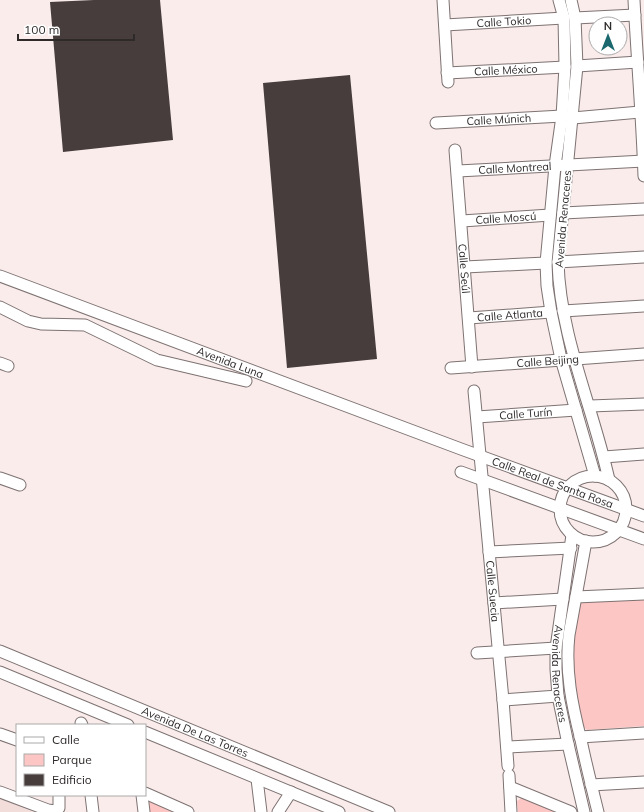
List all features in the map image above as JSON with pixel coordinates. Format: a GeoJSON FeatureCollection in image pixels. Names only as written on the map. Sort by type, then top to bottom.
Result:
{"type":"FeatureCollection","features":[{"type":"Feature","properties":{"kind":"street"},"geometry":{"type":"LineString","coordinates":[[443,0],[445,25]]}},
{"type":"Feature","properties":{"kind":"street","name":"Avenida Renaceres"},"geometry":{"type":"LineString","coordinates":[[560,0],[570,18],[577,66],[568,117],[555,166],[546,263],[547,286],[561,359],[595,476]]}},
{"type":"Feature","properties":{"kind":"street","name":"Avenida Renaceres"},"geometry":{"type":"LineString","coordinates":[[571,0],[566,67],[568,166],[558,262],[560,290],[563,311],[574,358],[590,406],[609,480]]}},
{"type":"Feature","properties":{"kind":"street"},"geometry":{"type":"LineString","coordinates":[[634,0],[644,176]]}},
{"type":"Feature","properties":{"kind":"street","name":"Calle Tokio"},"geometry":{"type":"LineString","coordinates":[[445,25],[635,15]]}},
{"type":"Feature","properties":{"kind":"street","name":"Calle México"},"geometry":{"type":"LineString","coordinates":[[445,25],[447,78],[566,67]]}},
{"type":"Feature","properties":{"kind":"street"},"geometry":{"type":"LineString","coordinates":[[577,66],[638,62]]}},
{"type":"Feature","properties":{"kind":"street","name":"Calle Múnich"},"geometry":{"type":"LineString","coordinates":[[436,123],[640,112]]}},
{"type":"Feature","properties":{"kind":"street","name":"Calle Seúl"},"geometry":{"type":"LineString","coordinates":[[455,150],[462,221],[472,367]]}},
{"type":"Feature","properties":{"kind":"street","name":"Calle Montreal"},"geometry":{"type":"LineString","coordinates":[[458,171],[644,161]]}},
{"type":"Feature","properties":{"kind":"street"},"geometry":{"type":"LineString","coordinates":[[563,213],[644,209]]}},
{"type":"Feature","properties":{"kind":"street","name":"Calle Moscú"},"geometry":{"type":"LineString","coordinates":[[462,221],[550,215]]}},
{"type":"Feature","properties":{"kind":"street"},"geometry":{"type":"LineString","coordinates":[[558,262],[644,257]]}},
{"type":"Feature","properties":{"kind":"street"},"geometry":{"type":"LineString","coordinates":[[465,267],[546,263]]}},
{"type":"Feature","properties":{"kind":"street","name":"Avenida Luna"},"geometry":{"type":"LineString","coordinates":[[0,276],[461,449]]}},
{"type":"Feature","properties":{"kind":"street"},"geometry":{"type":"LineString","coordinates":[[563,311],[644,306]]}},
{"type":"Feature","properties":{"kind":"street"},"geometry":{"type":"LineString","coordinates":[[0,307],[28,321],[41,324],[85,325],[157,360],[246,381]]}},
{"type":"Feature","properties":{"kind":"street","name":"Calle Atlanta"},"geometry":{"type":"LineString","coordinates":[[469,318],[551,312]]}},
{"type":"Feature","properties":{"kind":"street","name":"Calle Beijing"},"geometry":{"type":"LineString","coordinates":[[451,368],[644,354]]}},
{"type":"Feature","properties":{"kind":"street","name":"Calle Suecia"},"geometry":{"type":"LineString","coordinates":[[474,391],[503,700],[511,812]]}},
{"type":"Feature","properties":{"kind":"street"},"geometry":{"type":"LineString","coordinates":[[590,406],[644,404]]}},
{"type":"Feature","properties":{"kind":"street","name":"Calle Turín"},"geometry":{"type":"LineString","coordinates":[[477,417],[576,410]]}},
{"type":"Feature","properties":{"kind":"street","name":"Calle Real de Santa Rosa"},"geometry":{"type":"LineString","coordinates":[[461,449],[644,516]]}},
{"type":"Feature","properties":{"kind":"street"},"geometry":{"type":"LineString","coordinates":[[604,457],[644,454]]}},
{"type":"Feature","properties":{"kind":"street","name":"Calle Real de Santa Rosa"},"geometry":{"type":"LineString","coordinates":[[461,472],[644,539]]}},
{"type":"Feature","properties":{"kind":"street"},"geometry":{"type":"LineString","coordinates":[[595,476],[609,480],[617,485],[626,501],[623,524],[619,530],[607,539],[594,542],[586,541],[572,535],[561,518],[560,508],[562,497],[568,488],[575,481],[585,477],[595,476]]}},
{"type":"Feature","properties":{"kind":"street"},"geometry":{"type":"LineString","coordinates":[[0,478],[20,485]]}},
{"type":"Feature","properties":{"kind":"street","name":"Avenida Renaceres"},"geometry":{"type":"LineString","coordinates":[[572,535],[556,648],[558,696],[584,812]]}},
{"type":"Feature","properties":{"kind":"street","name":"Avenida Renaceres"},"geometry":{"type":"LineString","coordinates":[[586,541],[568,649],[568,678],[571,697],[598,812]]}},
{"type":"Feature","properties":{"kind":"street"},"geometry":{"type":"LineString","coordinates":[[489,552],[571,548]]}},
{"type":"Feature","properties":{"kind":"street"},"geometry":{"type":"LineString","coordinates":[[576,597],[644,594]]}},
{"type":"Feature","properties":{"kind":"street"},"geometry":{"type":"LineString","coordinates":[[494,602],[563,599]]}},
{"type":"Feature","properties":{"kind":"street"},"geometry":{"type":"LineString","coordinates":[[477,653],[556,648]]}},
{"type":"Feature","properties":{"kind":"street","name":"Avenida De Las Torres"},"geometry":{"type":"LineString","coordinates":[[0,651],[389,812]]}},
{"type":"Feature","properties":{"kind":"street","name":"Avenida De Las Torres"},"geometry":{"type":"LineString","coordinates":[[0,672],[126,724]]}},
{"type":"Feature","properties":{"kind":"street"},"geometry":{"type":"LineString","coordinates":[[503,700],[558,696]]}},
{"type":"Feature","properties":{"kind":"street","name":"Avenida De Las Torres"},"geometry":{"type":"LineString","coordinates":[[146,732],[339,812]]}},
{"type":"Feature","properties":{"kind":"street"},"geometry":{"type":"LineString","coordinates":[[580,737],[644,733]]}},
{"type":"Feature","properties":{"kind":"street"},"geometry":{"type":"LineString","coordinates":[[0,734],[16,740]]}},
{"type":"Feature","properties":{"kind":"street"},"geometry":{"type":"LineString","coordinates":[[507,747],[568,744]]}},
{"type":"Feature","properties":{"kind":"street"},"geometry":{"type":"LineString","coordinates":[[257,779],[261,812]]}},
{"type":"Feature","properties":{"kind":"street"},"geometry":{"type":"LineString","coordinates":[[591,785],[644,782]]}},
{"type":"Feature","properties":{"kind":"street"},"geometry":{"type":"LineString","coordinates":[[510,787],[571,812]]}},
{"type":"Feature","properties":{"kind":"street"},"geometry":{"type":"LineString","coordinates":[[0,792],[48,810],[55,811],[59,808],[59,796]]}},
{"type":"Feature","properties":{"kind":"street"},"geometry":{"type":"LineString","coordinates":[[278,812],[291,792]]}},
{"type":"Feature","properties":{"kind":"street"},"geometry":{"type":"LineString","coordinates":[[146,794],[188,812]]}},
{"type":"Feature","properties":{"kind":"street"},"geometry":{"type":"LineString","coordinates":[[91,796],[93,812]]}},
{"type":"Feature","properties":{"kind":"street"},"geometry":{"type":"LineString","coordinates":[[142,796],[144,812]]}},
{"type":"Feature","properties":{"kind":"shaded area"},"geometry":{"type":"Polygon","coordinates":[[[0,798],[33,812],[0,812],[0,798]]]}},
{"type":"Feature","properties":{"kind":"green space"},"geometry":{"type":"Polygon","coordinates":[[[644,596],[644,726],[587,730],[581,725],[575,692],[573,639],[580,602],[644,596]]]}},
{"type":"Feature","properties":{"kind":"green space"},"geometry":{"type":"Polygon","coordinates":[[[523,797],[559,812],[518,812],[517,801],[523,797]]]}},
{"type":"Feature","properties":{"kind":"green space"},"geometry":{"type":"Polygon","coordinates":[[[152,800],[179,812],[148,812],[147,801],[152,800]]]}},
{"type":"Feature","properties":{"kind":"building"},"geometry":{"type":"Polygon","coordinates":[[[160,0],[173,140],[63,152],[50,2],[160,0]]]}},
{"type":"Feature","properties":{"kind":"building"},"geometry":{"type":"Polygon","coordinates":[[[350,75],[377,359],[287,368],[263,83],[350,75]]]}}]}
